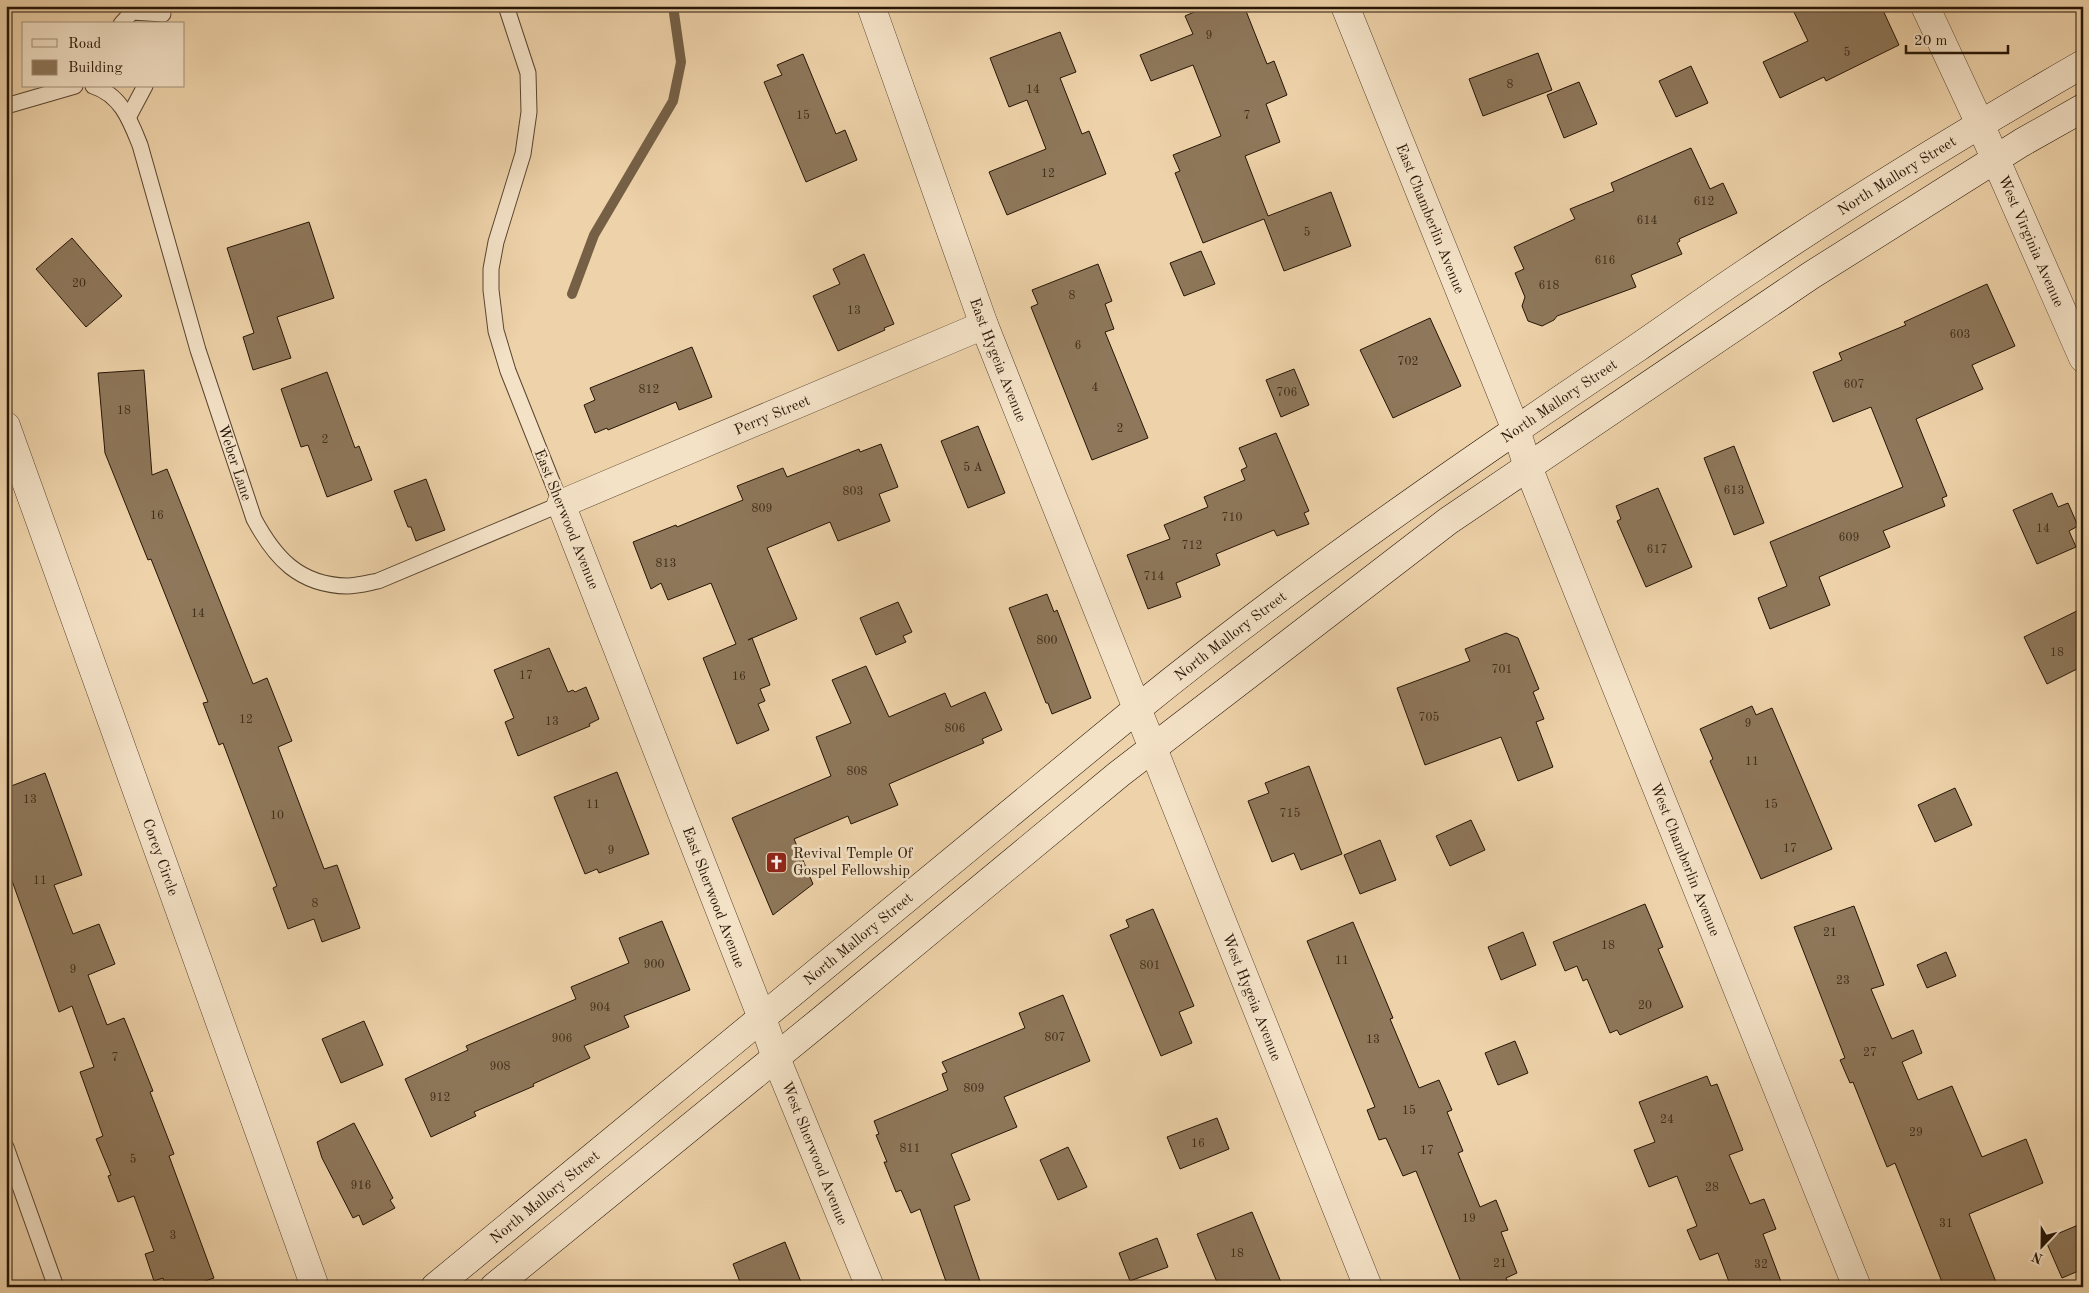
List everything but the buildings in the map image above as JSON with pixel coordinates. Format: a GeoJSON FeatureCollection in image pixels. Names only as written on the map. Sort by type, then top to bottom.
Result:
{"type":"FeatureCollection","features":[{"type":"Feature","properties":{"kind":"street","name":"East Hygeia Avenue"},"geometry":{"type":"LineString","coordinates":[[871,6],[984,325],[1138,708]]}},
{"type":"Feature","properties":{"kind":"street","name":"East Chamberlin Avenue"},"geometry":{"type":"LineString","coordinates":[[1345,6],[1516,430]]}},
{"type":"Feature","properties":{"kind":"street","name":"West Virginia Avenue"},"geometry":{"type":"LineString","coordinates":[[1924,6],[1980,124],[2083,358]]}},
{"type":"Feature","properties":{"kind":"street","name":"North Mallory Street"},"geometry":{"type":"LineString","coordinates":[[435,1287],[1138,708],[1284,596],[1516,430],[1759,264],[1857,200],[1980,124],[2083,64]]}},
{"type":"Feature","properties":{"kind":"street"},"geometry":{"type":"LineString","coordinates":[[494,1287],[776,1058],[1152,748],[1448,521],[1810,276],[1994,159],[2083,108]]}},
{"type":"Feature","properties":{"kind":"street","name":"Perry Street"},"geometry":{"type":"LineString","coordinates":[[561,504],[984,325]]}},
{"type":"Feature","properties":{"kind":"street","name":"Corey Circle"},"geometry":{"type":"LineString","coordinates":[[6,426],[315,1287]]}},
{"type":"Feature","properties":{"kind":"street","name":"West Chamberlin Avenue"},"geometry":{"type":"LineString","coordinates":[[1516,430],[1528,467],[1857,1287]]}},
{"type":"Feature","properties":{"kind":"street","name":"East Sherwood Avenue"},"geometry":{"type":"LineString","coordinates":[[561,504],[762,1018]]}},
{"type":"Feature","properties":{"kind":"street","name":"West Hygeia Avenue"},"geometry":{"type":"LineString","coordinates":[[1138,708],[1152,748],[1368,1287]]}},
{"type":"Feature","properties":{"kind":"street","name":"West Sherwood Avenue"},"geometry":{"type":"LineString","coordinates":[[762,1018],[776,1058],[870,1287]]}},
{"type":"Feature","properties":{"kind":"lane","name":"East Sherwood Avenue"},"geometry":{"type":"LineString","coordinates":[[506,6],[528,73],[529,112],[523,154],[496,242],[491,269],[491,290],[496,330],[508,371],[561,504]]}},
{"type":"Feature","properties":{"kind":"lane"},"geometry":{"type":"LineString","coordinates":[[123,22],[132,12],[162,15]]}},
{"type":"Feature","properties":{"kind":"lane"},"geometry":{"type":"LineString","coordinates":[[6,106],[68,88]]}},
{"type":"Feature","properties":{"kind":"lane","name":"Weber Lane"},"geometry":{"type":"LineString","coordinates":[[98,88],[114,98],[129,116],[140,145],[198,350],[254,519],[268,544],[282,561],[301,575],[324,583],[348,586],[378,581],[561,504]]}},
{"type":"Feature","properties":{"kind":"lane"},"geometry":{"type":"LineString","coordinates":[[129,116],[144,88]]}},
{"type":"Feature","properties":{"kind":"lane"},"geometry":{"type":"LineString","coordinates":[[6,1147],[56,1287]]}},
{"type":"Feature","properties":{"kind":"waterway"},"geometry":{"type":"LineString","coordinates":[[572,294],[594,235],[673,101],[681,62],[673,6]]}},
{"type":"Feature","properties":{"kind":"place","name":"Revival Temple Of Gospel Fellowship"},"geometry":{"type":"Point","coordinates":[777,862]}}]}
